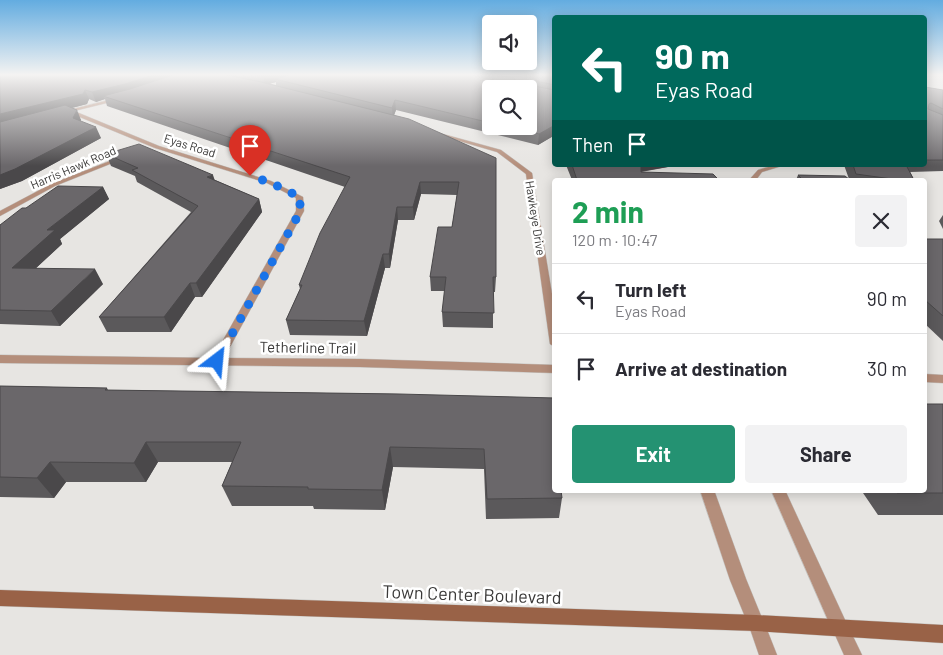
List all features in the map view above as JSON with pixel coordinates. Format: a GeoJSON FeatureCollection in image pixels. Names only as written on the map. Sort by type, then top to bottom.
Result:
{"type":"FeatureCollection","features":[{"type":"Feature","properties":{"kind":"main road","name":"Town Center Boulevard"},"geometry":{"type":"LineString","coordinates":[[0,598],[756,623],[943,634]]}},
{"type":"Feature","properties":{"kind":"street"},"geometry":{"type":"LineString","coordinates":[[60,114],[95,105]]}},
{"type":"Feature","properties":{"kind":"street","name":"Eyas Road"},"geometry":{"type":"LineString","coordinates":[[69,111],[157,147],[269,182],[300,197],[300,212],[217,361]]}},
{"type":"Feature","properties":{"kind":"street","name":"Hawkeye Drive"},"geometry":{"type":"LineString","coordinates":[[427,131],[499,151],[529,173],[552,324]]}},
{"type":"Feature","properties":{"kind":"street"},"geometry":{"type":"LineString","coordinates":[[141,152],[157,147]]}},
{"type":"Feature","properties":{"kind":"street","name":"Harris Hawk Road"},"geometry":{"type":"LineString","coordinates":[[0,214],[53,185],[100,165],[132,155]]}},
{"type":"Feature","properties":{"kind":"street"},"geometry":{"type":"LineString","coordinates":[[754,178],[760,171],[775,167]]}},
{"type":"Feature","properties":{"kind":"street","name":"Tetherline Trail"},"geometry":{"type":"LineString","coordinates":[[0,359],[360,363],[552,369]]}},
{"type":"Feature","properties":{"kind":"street"},"geometry":{"type":"LineString","coordinates":[[927,378],[943,378]]}},
{"type":"Feature","properties":{"kind":"street"},"geometry":{"type":"LineString","coordinates":[[707,493],[738,580],[768,655]]}},
{"type":"Feature","properties":{"kind":"street"},"geometry":{"type":"LineString","coordinates":[[779,493],[853,655]]}},
{"type":"Feature","properties":{"kind":"building"},"geometry":{"type":"Polygon","coordinates":[[[0,105],[39,105],[0,114],[0,105]]]}},
{"type":"Feature","properties":{"kind":"building"},"geometry":{"type":"Polygon","coordinates":[[[65,105],[77,110],[73,118],[96,127],[0,175],[0,122],[65,105]]]}},
{"type":"Feature","properties":{"kind":"building"},"geometry":{"type":"Polygon","coordinates":[[[129,105],[351,105],[409,119],[496,158],[496,277],[493,277],[494,313],[442,312],[446,277],[430,277],[438,227],[452,227],[459,182],[420,182],[413,207],[397,207],[389,254],[383,254],[364,321],[286,320],[302,285],[299,285],[320,233],[350,177],[129,105]]]}},
{"type":"Feature","properties":{"kind":"building"},"geometry":{"type":"Polygon","coordinates":[[[378,105],[393,105],[392,108],[378,105]]]}},
{"type":"Feature","properties":{"kind":"building"},"geometry":{"type":"Polygon","coordinates":[[[414,105],[482,105],[482,121],[414,105]]]}},
{"type":"Feature","properties":{"kind":"building"},"geometry":{"type":"Polygon","coordinates":[[[537,105],[552,105],[552,127],[537,134],[537,105]]]}},
{"type":"Feature","properties":{"kind":"building"},"geometry":{"type":"Polygon","coordinates":[[[927,105],[929,105],[928,109],[943,115],[943,160],[927,160],[927,105]]]}},
{"type":"Feature","properties":{"kind":"building"},"geometry":{"type":"Polygon","coordinates":[[[934,105],[943,105],[943,109],[934,105]]]}},
{"type":"Feature","properties":{"kind":"building"},"geometry":{"type":"Polygon","coordinates":[[[139,144],[213,175],[207,177],[259,199],[196,283],[190,283],[164,317],[99,317],[198,206],[132,170],[138,168],[106,154],[139,144]]]}},
{"type":"Feature","properties":{"kind":"building"},"geometry":{"type":"Polygon","coordinates":[[[573,167],[641,167],[641,172],[713,174],[717,178],[576,178],[573,167]]]}},
{"type":"Feature","properties":{"kind":"building"},"geometry":{"type":"Polygon","coordinates":[[[854,167],[907,167],[913,178],[885,178],[856,174],[854,167]]]}},
{"type":"Feature","properties":{"kind":"building"},"geometry":{"type":"Polygon","coordinates":[[[798,175],[845,176],[848,178],[801,178],[798,175]]]}},
{"type":"Feature","properties":{"kind":"building"},"geometry":{"type":"Polygon","coordinates":[[[58,186],[103,187],[47,230],[55,230],[12,268],[95,269],[51,311],[0,310],[0,225],[22,208],[26,208],[58,186]]]}},
{"type":"Feature","properties":{"kind":"building"},"geometry":{"type":"Polygon","coordinates":[[[927,239],[943,239],[943,316],[927,302],[927,239]]]}},
{"type":"Feature","properties":{"kind":"building"},"geometry":{"type":"Polygon","coordinates":[[[0,386],[107,388],[105,390],[552,398],[552,493],[561,493],[562,498],[487,499],[484,449],[390,447],[382,490],[222,486],[241,442],[146,442],[134,463],[50,462],[37,478],[0,477],[0,386]]]}},
{"type":"Feature","properties":{"kind":"building"},"geometry":{"type":"Polygon","coordinates":[[[927,404],[943,404],[943,493],[927,493],[927,404]]]}},
{"type":"Feature","properties":{"kind":"route"},"geometry":{"type":"LineString","coordinates":[[217,361],[300,212],[300,197],[269,182],[250,176]]}}]}
